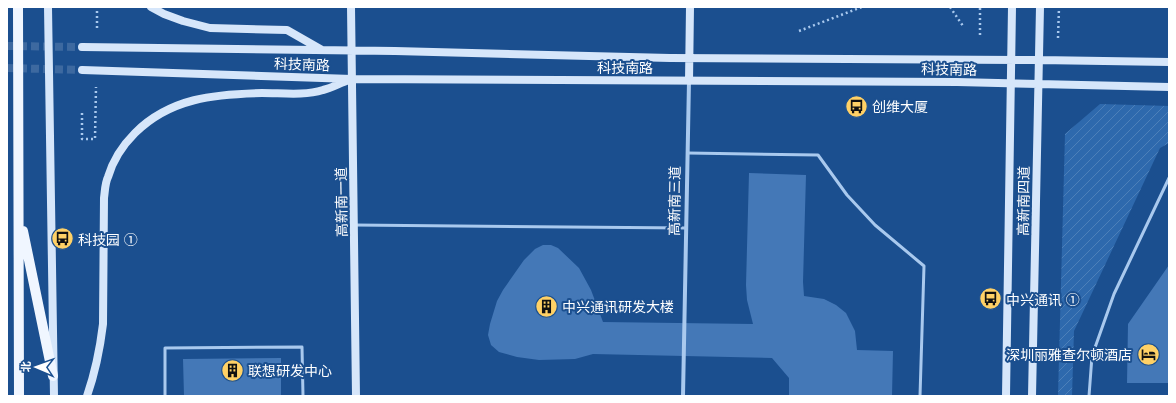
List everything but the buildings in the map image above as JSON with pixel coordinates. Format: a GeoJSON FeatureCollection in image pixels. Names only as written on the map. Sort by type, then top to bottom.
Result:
{"type":"FeatureCollection","features":[{"type":"Feature","properties":{"kind":"main road"},"geometry":{"type":"LineString","coordinates":[[18,7],[19,396]]}},
{"type":"Feature","properties":{"kind":"main road"},"geometry":{"type":"LineString","coordinates":[[48,7],[54,396]]}},
{"type":"Feature","properties":{"kind":"main road"},"geometry":{"type":"LineString","coordinates":[[151,7],[182,21],[210,28],[287,30],[323,50]]}},
{"type":"Feature","properties":{"kind":"main road","name":"高新南一道"},"geometry":{"type":"LineString","coordinates":[[351,7],[356,396]]}},
{"type":"Feature","properties":{"kind":"main road","name":"高新南三道"},"geometry":{"type":"LineString","coordinates":[[689,81],[690,7]]}},
{"type":"Feature","properties":{"kind":"main road","name":"高新南四道"},"geometry":{"type":"LineString","coordinates":[[1006,396],[1012,7]]}},
{"type":"Feature","properties":{"kind":"main road","name":"高新南四道"},"geometry":{"type":"LineString","coordinates":[[1032,396],[1040,7]]}},
{"type":"Feature","properties":{"kind":"main road","name":"科技南路"},"geometry":{"type":"LineString","coordinates":[[82,47],[352,50],[690,58],[1169,62]]}},
{"type":"Feature","properties":{"kind":"main road","name":"科技南路"},"geometry":{"type":"LineString","coordinates":[[82,70],[352,78],[950,82],[1169,87]]}},
{"type":"Feature","properties":{"kind":"main road"},"geometry":{"type":"LineString","coordinates":[[87,396],[101,344],[103,324],[104,198],[107,177],[117,156],[129,140],[143,126],[160,113],[191,101],[217,96],[241,94],[308,93],[323,90],[352,78]]}},
{"type":"Feature","properties":{"kind":"main road"},"geometry":{"type":"LineString","coordinates":[[18,210],[54,376]]}},
{"type":"Feature","properties":{"kind":"street","name":"高新南三道"},"geometry":{"type":"LineString","coordinates":[[683,396],[689,81]]}},
{"type":"Feature","properties":{"kind":"lane"},"geometry":{"type":"LineString","coordinates":[[688,153],[818,155],[848,194],[875,225],[924,266],[920,396]]}},
{"type":"Feature","properties":{"kind":"lane"},"geometry":{"type":"LineString","coordinates":[[1089,396],[1092,356],[1114,294],[1169,178]]}},
{"type":"Feature","properties":{"kind":"lane"},"geometry":{"type":"LineString","coordinates":[[354,225],[686,228]]}},
{"type":"Feature","properties":{"kind":"lane"},"geometry":{"type":"LineString","coordinates":[[165,396],[165,348],[302,346],[303,396]]}},
{"type":"Feature","properties":{"kind":"path"},"geometry":{"type":"LineString","coordinates":[[96,28],[97,7]]}},
{"type":"Feature","properties":{"kind":"path"},"geometry":{"type":"LineString","coordinates":[[799,31],[862,7]]}},
{"type":"Feature","properties":{"kind":"path"},"geometry":{"type":"LineString","coordinates":[[950,7],[963,26]]}},
{"type":"Feature","properties":{"kind":"path"},"geometry":{"type":"LineString","coordinates":[[980,7],[980,35]]}},
{"type":"Feature","properties":{"kind":"path"},"geometry":{"type":"LineString","coordinates":[[1058,38],[1059,7]]}},
{"type":"Feature","properties":{"kind":"path"},"geometry":{"type":"LineString","coordinates":[[82,113],[82,139],[96,139],[96,87]]}},
{"type":"Feature","properties":{"kind":"shaded area"},"geometry":{"type":"Polygon","coordinates":[[[1100,104],[1169,106],[1169,143],[1160,148],[1074,331],[1072,396],[1058,396],[1065,134],[1100,104]]]}},
{"type":"Feature","properties":{"kind":"tunnel"},"geometry":{"type":"LineString","coordinates":[[7,46],[82,47]]}},
{"type":"Feature","properties":{"kind":"tunnel"},"geometry":{"type":"LineString","coordinates":[[7,68],[82,70]]}},
{"type":"Feature","properties":{"kind":"place","name":"创维大厦"},"geometry":{"type":"Point","coordinates":[857,106]}},
{"type":"Feature","properties":{"kind":"place","name":"科技园 ①"},"geometry":{"type":"Point","coordinates":[63,239]}},
{"type":"Feature","properties":{"kind":"place","name":"中兴通讯 ①"},"geometry":{"type":"Point","coordinates":[991,299]}},
{"type":"Feature","properties":{"kind":"place","name":"中兴通讯研发大楼"},"geometry":{"type":"Point","coordinates":[547,306]}},
{"type":"Feature","properties":{"kind":"place","name":"深圳丽雅查尔顿酒店"},"geometry":{"type":"Point","coordinates":[1148,354]}},
{"type":"Feature","properties":{"kind":"place","name":"联想研发中心"},"geometry":{"type":"Point","coordinates":[232,370]}}]}
